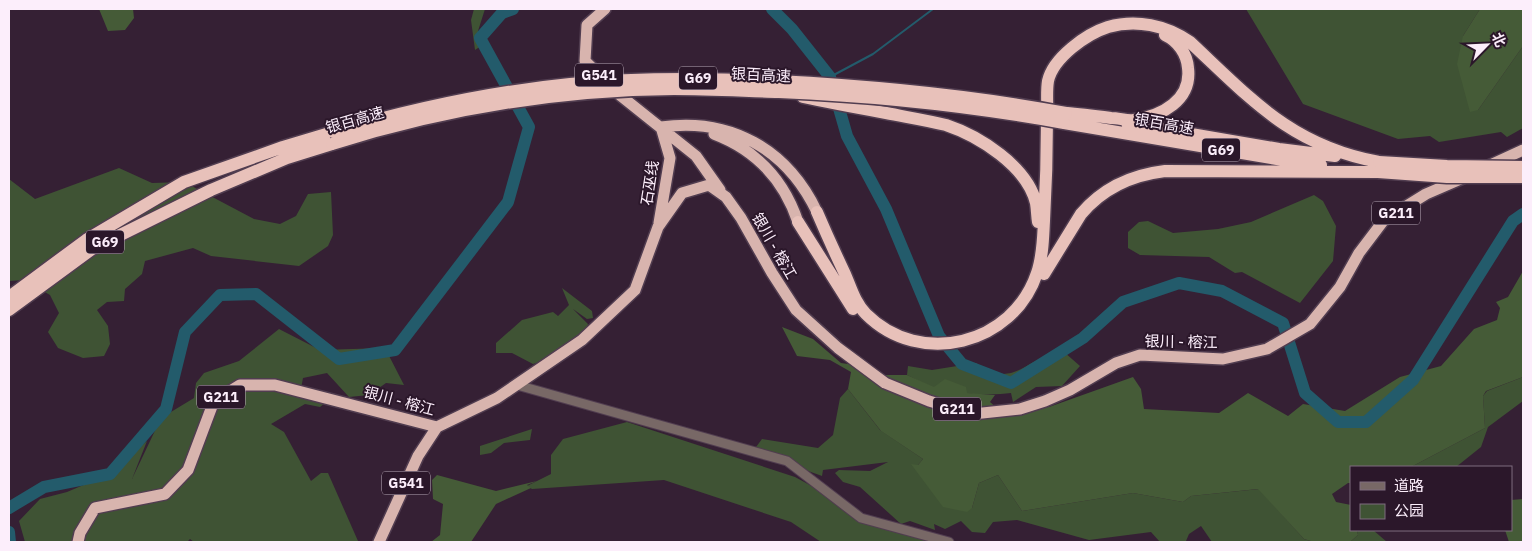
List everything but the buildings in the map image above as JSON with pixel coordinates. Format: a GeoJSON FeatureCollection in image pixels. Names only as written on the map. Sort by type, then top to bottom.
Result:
{"type":"FeatureCollection","features":[{"type":"Feature","properties":{"kind":"highway","name":"G541"},"geometry":{"type":"LineString","coordinates":[[605,9],[587,25],[585,61],[621,96],[661,127]]}},
{"type":"Feature","properties":{"kind":"highway"},"geometry":{"type":"LineString","coordinates":[[983,338],[1000,325],[1020,304],[1034,281],[1042,254],[1046,187],[1048,80],[1057,64],[1076,44],[1092,33],[1110,27],[1138,24],[1156,26],[1174,32],[1190,42],[1256,103],[1288,128],[1312,141],[1379,167]]}},
{"type":"Feature","properties":{"kind":"highway"},"geometry":{"type":"LineString","coordinates":[[1044,274],[1048,255],[1052,187],[1054,82],[1062,67],[1087,43],[1103,35],[1120,31],[1146,30],[1163,35],[1171,38],[1183,52],[1188,69],[1186,86],[1177,102],[1163,112],[1133,120],[1065,118]]}},
{"type":"Feature","properties":{"kind":"highway","name":"银百高速"},"geometry":{"type":"LineString","coordinates":[[9,310],[92,249],[211,190],[333,138],[416,109],[501,92],[570,84],[647,79],[716,78],[864,86],[948,94],[1065,118]]}},
{"type":"Feature","properties":{"kind":"highway","name":"银百高速"},"geometry":{"type":"LineString","coordinates":[[9,297],[86,240],[184,182],[283,147],[378,130],[503,103],[605,92],[673,89],[855,96],[1065,118],[1447,176],[1523,177]]}},
{"type":"Feature","properties":{"kind":"highway"},"geometry":{"type":"LineString","coordinates":[[776,92],[945,125],[966,133],[986,144],[1014,168],[1029,187],[1036,202],[1042,254]]}},
{"type":"Feature","properties":{"kind":"highway"},"geometry":{"type":"LineString","coordinates":[[661,127],[685,125],[709,127],[732,132],[754,142],[774,155],[792,172],[806,191],[858,306],[873,321],[891,332],[931,347]]}},
{"type":"Feature","properties":{"kind":"highway"},"geometry":{"type":"LineString","coordinates":[[661,127],[696,156],[726,197]]}},
{"type":"Feature","properties":{"kind":"highway"},"geometry":{"type":"LineString","coordinates":[[661,127],[682,127],[704,131],[724,138],[748,151],[777,180],[790,200],[798,222],[853,310],[861,318],[878,332],[908,346],[952,350],[963,348],[1003,330],[1019,316],[1031,300],[1044,274],[1080,214],[1087,206],[1112,187],[1142,174],[1164,171],[1379,167]]}},
{"type":"Feature","properties":{"kind":"highway","name":"石巫线"},"geometry":{"type":"LineString","coordinates":[[658,227],[670,158],[661,127]]}},
{"type":"Feature","properties":{"kind":"highway","name":"银川 - 榕江"},"geometry":{"type":"LineString","coordinates":[[78,542],[80,532],[95,508],[165,494],[188,470],[214,401],[240,384],[275,385],[437,427],[497,398],[582,340],[635,290],[658,227],[682,193],[709,185],[726,197],[741,218],[772,273],[796,310],[838,348],[885,383],[929,401],[973,414],[1020,409],[1045,401],[1070,390],[1116,363],[1140,355],[1223,359],[1267,348],[1310,324],[1340,287],[1359,253],[1384,220],[1426,194],[1523,150]]}},
{"type":"Feature","properties":{"kind":"highway","name":"银百高速"},"geometry":{"type":"LineString","coordinates":[[1379,167],[1523,166]]}},
{"type":"Feature","properties":{"kind":"highway","name":"G541"},"geometry":{"type":"LineString","coordinates":[[379,542],[418,456],[437,427]]}},
{"type":"Feature","properties":{"kind":"street"},"geometry":{"type":"LineString","coordinates":[[517,385],[787,461],[861,518],[949,542]]}},
{"type":"Feature","properties":{"kind":"green space"},"geometry":{"type":"Polygon","coordinates":[[[99,9],[133,9],[134,18],[125,30],[108,31],[99,9]]]}},
{"type":"Feature","properties":{"kind":"green space"},"geometry":{"type":"Polygon","coordinates":[[[474,9],[485,9],[478,31],[481,46],[475,50],[471,20],[474,9]]]}},
{"type":"Feature","properties":{"kind":"green space"},"geometry":{"type":"Polygon","coordinates":[[[1246,9],[1480,9],[1463,36],[1478,110],[1523,46],[1523,128],[1507,137],[1501,132],[1439,142],[1430,136],[1398,139],[1303,104],[1246,9]]]}},
{"type":"Feature","properties":{"kind":"green space"},"geometry":{"type":"Polygon","coordinates":[[[1480,9],[1523,9],[1523,46],[1478,110],[1470,112],[1457,64],[1463,36],[1480,9]]]}},
{"type":"Feature","properties":{"kind":"green space"},"geometry":{"type":"Polygon","coordinates":[[[119,168],[152,183],[184,182],[254,219],[280,224],[296,216],[308,194],[331,192],[333,235],[328,246],[299,266],[211,256],[193,248],[145,261],[142,274],[125,289],[124,301],[107,302],[97,310],[108,326],[110,344],[104,356],[83,358],[58,348],[48,332],[59,313],[50,295],[24,280],[9,281],[9,179],[35,199],[119,168]]]}},
{"type":"Feature","properties":{"kind":"green space"},"geometry":{"type":"Polygon","coordinates":[[[1314,195],[1323,201],[1336,226],[1333,261],[1300,303],[1242,272],[1235,273],[1209,257],[1140,255],[1128,248],[1128,232],[1139,222],[1148,221],[1173,233],[1218,229],[1251,222],[1314,195]]]}},
{"type":"Feature","properties":{"kind":"green space"},"geometry":{"type":"Polygon","coordinates":[[[1523,271],[1523,377],[1486,391],[1483,396],[1485,428],[1413,466],[1350,466],[1350,483],[1332,494],[1336,502],[1350,505],[1350,531],[1357,531],[1358,535],[1350,542],[1314,542],[1304,539],[1258,489],[1191,496],[1183,502],[1133,493],[1022,511],[998,475],[979,483],[972,508],[967,512],[943,507],[911,464],[918,465],[923,459],[881,431],[848,389],[851,372],[830,360],[797,356],[782,327],[813,339],[841,363],[855,365],[868,375],[907,375],[934,387],[945,379],[966,387],[967,393],[995,395],[990,402],[998,409],[1049,407],[1133,377],[1141,389],[1144,409],[1219,413],[1248,393],[1288,416],[1303,404],[1345,411],[1400,377],[1441,366],[1474,329],[1497,320],[1500,308],[1496,302],[1508,297],[1523,271]]]}},
{"type":"Feature","properties":{"kind":"green space"},"geometry":{"type":"Polygon","coordinates":[[[562,288],[592,311],[593,318],[587,319],[573,309],[588,324],[586,331],[543,361],[533,364],[512,353],[496,353],[496,343],[522,320],[553,312],[558,316],[569,305],[562,288]]]}},
{"type":"Feature","properties":{"kind":"green space"},"geometry":{"type":"Polygon","coordinates":[[[279,329],[320,350],[385,348],[404,385],[386,383],[369,395],[349,397],[327,373],[303,378],[300,394],[325,403],[320,407],[305,404],[271,424],[284,432],[311,481],[321,473],[328,473],[357,542],[194,542],[190,539],[187,542],[25,542],[19,521],[40,499],[67,492],[107,475],[147,441],[132,479],[161,418],[194,398],[196,383],[204,373],[239,361],[279,329]]]}},
{"type":"Feature","properties":{"kind":"green space"},"geometry":{"type":"Polygon","coordinates":[[[1064,352],[1080,366],[1062,386],[1036,387],[1013,402],[1011,393],[961,393],[932,387],[907,375],[908,366],[932,370],[976,363],[990,371],[1002,374],[1012,373],[1040,359],[1050,356],[1061,356],[1064,352]]]}},
{"type":"Feature","properties":{"kind":"green space"},"geometry":{"type":"Polygon","coordinates":[[[1523,377],[1523,401],[1488,427],[1481,447],[1457,466],[1413,466],[1485,428],[1483,396],[1487,391],[1523,377]]]}},
{"type":"Feature","properties":{"kind":"green space"},"geometry":{"type":"Polygon","coordinates":[[[848,389],[880,430],[923,459],[918,465],[972,508],[979,483],[998,475],[1022,511],[1133,493],[1183,502],[1191,496],[1259,489],[1304,539],[1314,542],[1212,542],[1201,526],[1189,534],[1186,541],[1160,542],[1151,532],[1089,540],[1017,520],[993,522],[985,533],[972,532],[961,521],[945,529],[934,524],[935,530],[910,521],[901,524],[860,487],[843,482],[835,473],[839,470],[870,471],[888,462],[823,470],[822,476],[753,451],[762,439],[818,448],[833,435],[840,398],[848,389]]]}},
{"type":"Feature","properties":{"kind":"green space"},"geometry":{"type":"Polygon","coordinates":[[[627,422],[795,477],[900,534],[927,538],[929,542],[821,542],[791,522],[664,480],[532,489],[527,486],[551,474],[551,455],[563,439],[627,422]]]}},
{"type":"Feature","properties":{"kind":"green space"},"geometry":{"type":"Polygon","coordinates":[[[532,429],[530,440],[504,443],[491,453],[480,455],[480,446],[532,429]]]}},
{"type":"Feature","properties":{"kind":"green space"},"geometry":{"type":"Polygon","coordinates":[[[437,475],[496,491],[537,481],[527,485],[531,488],[496,504],[471,542],[431,542],[440,535],[443,504],[433,499],[432,480],[437,475]]]}},
{"type":"Feature","properties":{"kind":"green space"},"geometry":{"type":"Polygon","coordinates":[[[1523,499],[1523,542],[1509,542],[1505,531],[1512,531],[1512,500],[1523,499]]]}},
{"type":"Feature","properties":{"kind":"green space"},"geometry":{"type":"Polygon","coordinates":[[[1357,531],[1374,531],[1387,542],[1350,542],[1358,535],[1357,531]]]}},
{"type":"Feature","properties":{"kind":"waterway"},"geometry":{"type":"LineString","coordinates":[[9,508],[44,487],[110,474],[166,409],[185,332],[220,295],[256,294],[339,359],[395,350],[508,202],[529,127],[480,38],[502,13],[513,9]]}},
{"type":"Feature","properties":{"kind":"waterway"},"geometry":{"type":"LineString","coordinates":[[772,9],[792,29],[830,77],[847,136],[886,209],[939,336],[962,364],[1011,383],[1083,338],[1123,302],[1179,283],[1222,291],[1283,323],[1305,393],[1338,422],[1366,422],[1413,380],[1513,221],[1523,214]]}},
{"type":"Feature","properties":{"kind":"waterway"},"geometry":{"type":"LineString","coordinates":[[830,77],[873,54],[933,9]]}},
{"type":"Feature","properties":{"kind":"waterway"},"geometry":{"type":"LineString","coordinates":[[9,532],[10,542]]}}]}
